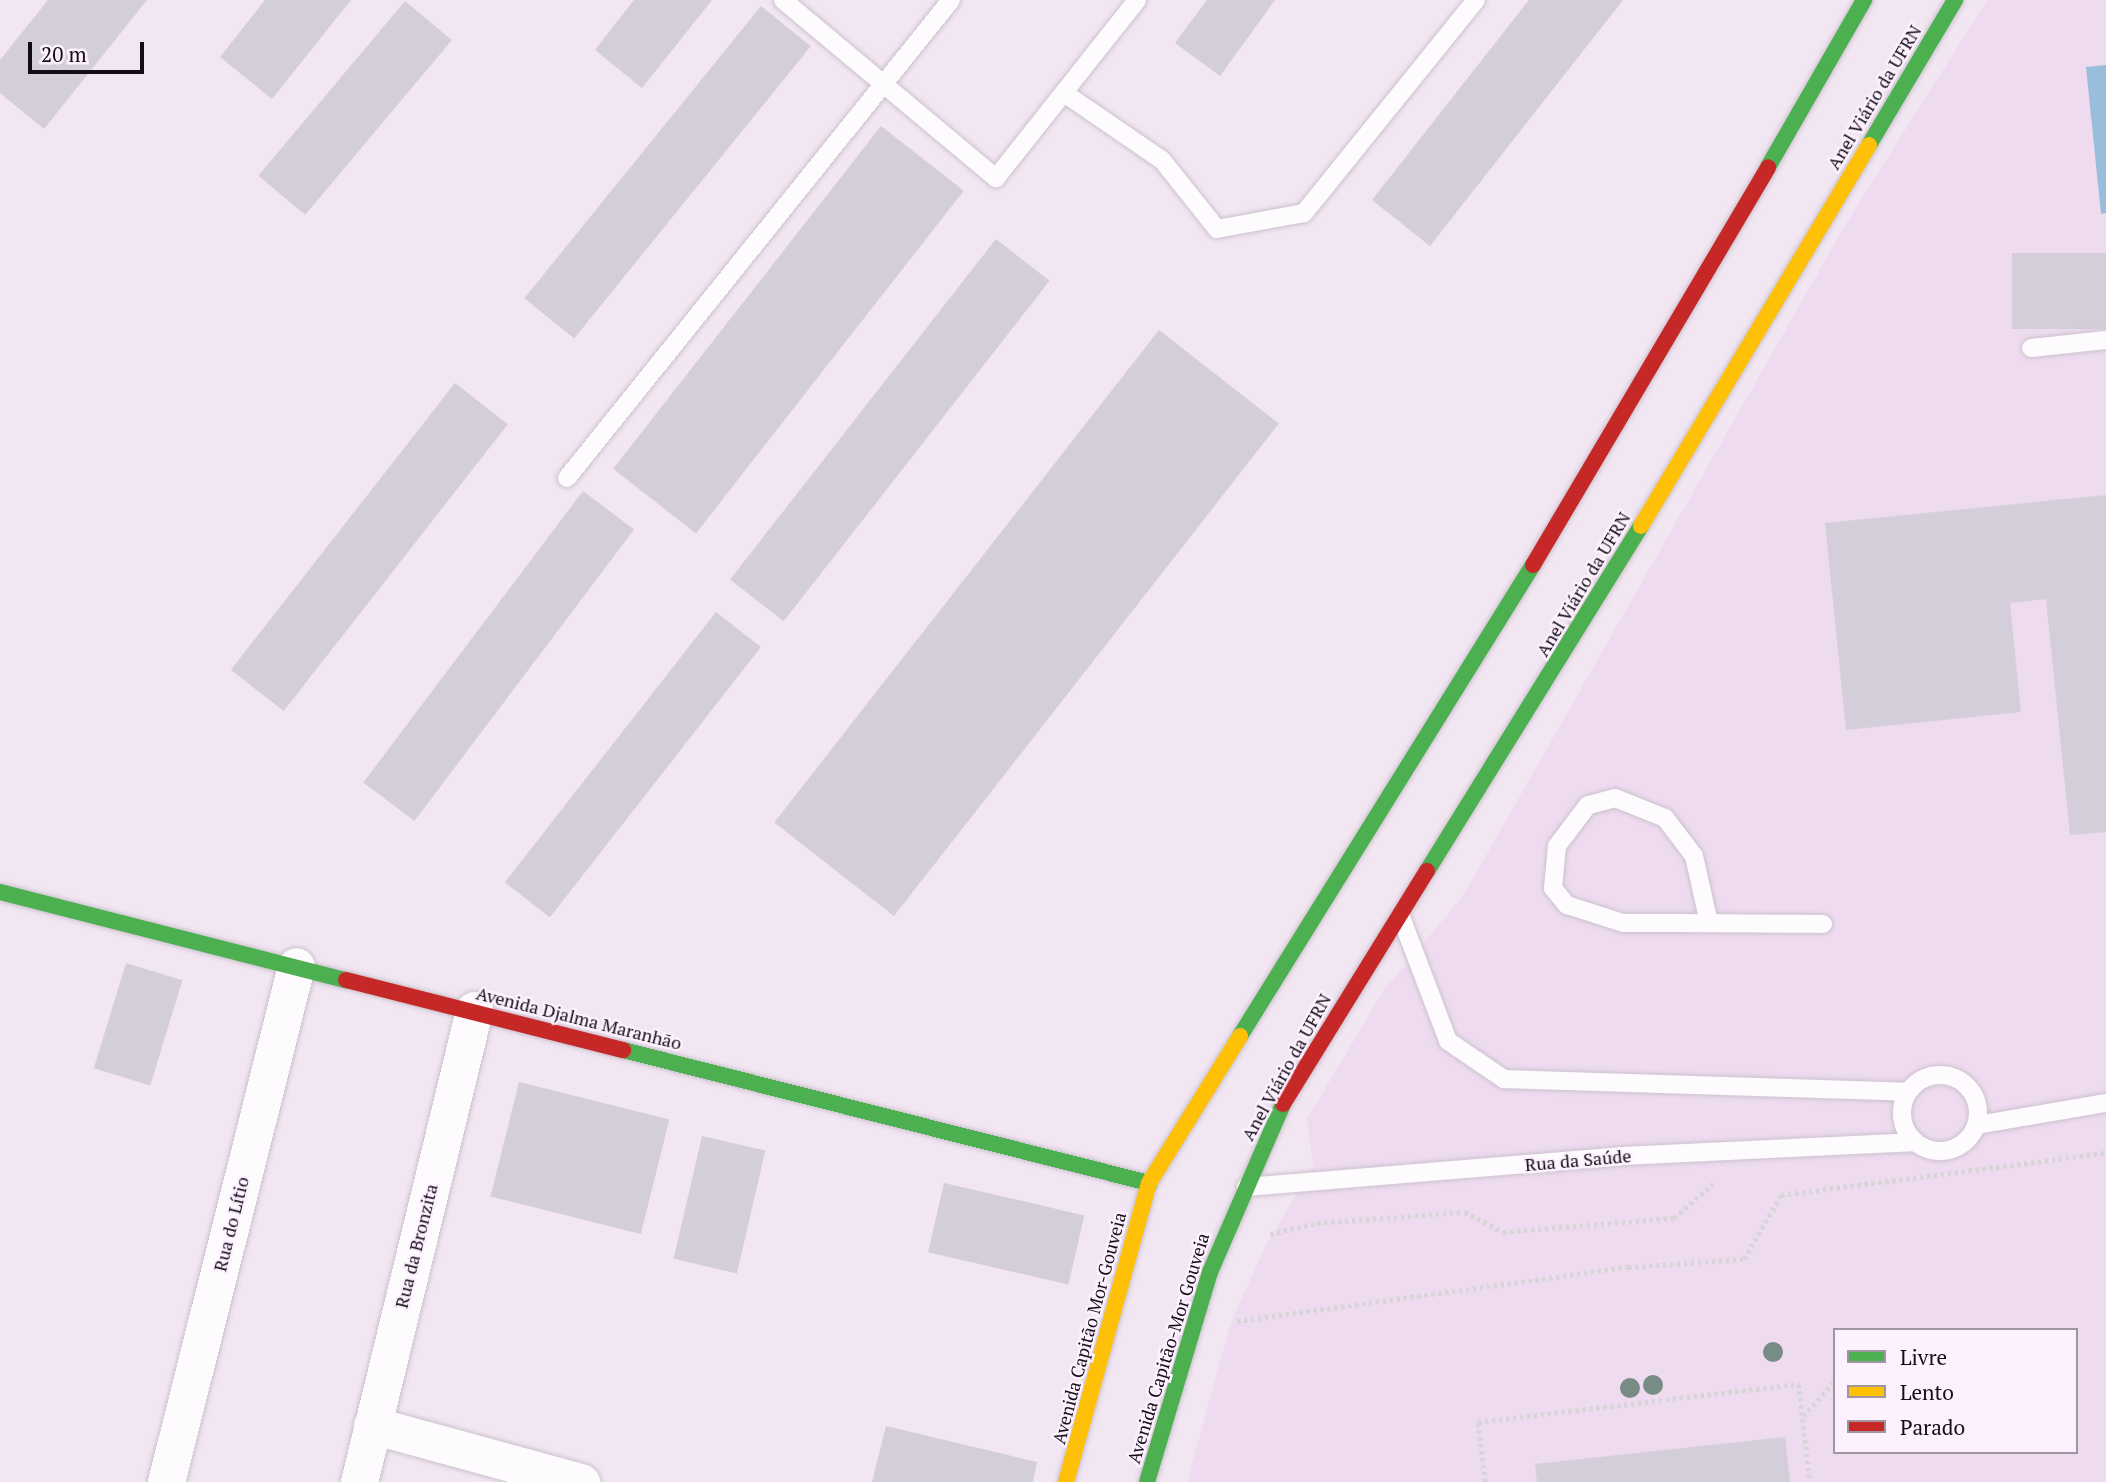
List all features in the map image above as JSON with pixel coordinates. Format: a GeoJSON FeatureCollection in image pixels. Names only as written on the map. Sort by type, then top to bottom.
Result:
{"type":"FeatureCollection","features":[{"type":"Feature","properties":{"kind":"main road"},"geometry":{"type":"LineString","coordinates":[[1149,1183],[1632,405],[1864,0]]}},
{"type":"Feature","properties":{"kind":"main road","name":"Anel Viário da UFRN"},"geometry":{"type":"LineString","coordinates":[[1243,1187],[1285,1101],[1693,441],[1955,0]]}},
{"type":"Feature","properties":{"kind":"main road","name":"Avenida Djalma Maranhão"},"geometry":{"type":"LineString","coordinates":[[0,892],[1149,1183]]}},
{"type":"Feature","properties":{"kind":"main road","name":"Avenida Capitão Mor-Gouveia"},"geometry":{"type":"LineString","coordinates":[[1066,1482],[1149,1183]]}},
{"type":"Feature","properties":{"kind":"main road","name":"Avenida Capitão-Mor Gouveia"},"geometry":{"type":"LineString","coordinates":[[1147,1482],[1209,1272],[1243,1187]]}},
{"type":"Feature","properties":{"kind":"street","name":"Rua do Lítio"},"geometry":{"type":"LineString","coordinates":[[166,1482],[296,966]]}},
{"type":"Feature","properties":{"kind":"street","name":"Rua da Bronzita"},"geometry":{"type":"LineString","coordinates":[[359,1482],[474,1010]]}},
{"type":"Feature","properties":{"kind":"street"},"geometry":{"type":"LineString","coordinates":[[372,1425],[581,1482]]}},
{"type":"Feature","properties":{"kind":"lane"},"geometry":{"type":"LineString","coordinates":[[783,0],[996,178],[1137,0]]}},
{"type":"Feature","properties":{"kind":"lane"},"geometry":{"type":"LineString","coordinates":[[567,478],[951,0]]}},
{"type":"Feature","properties":{"kind":"lane"},"geometry":{"type":"LineString","coordinates":[[1064,93],[1162,160],[1217,229],[1304,213],[1476,0]]}},
{"type":"Feature","properties":{"kind":"lane"},"geometry":{"type":"LineString","coordinates":[[2032,348],[2106,340]]}},
{"type":"Feature","properties":{"kind":"lane"},"geometry":{"type":"LineString","coordinates":[[1709,923],[1694,856],[1665,818],[1615,798],[1588,806],[1557,846],[1553,888],[1567,905],[1623,923],[1823,924]]}},
{"type":"Feature","properties":{"kind":"lane"},"geometry":{"type":"LineString","coordinates":[[1400,913],[1448,1041],[1504,1079],[1907,1092]]}},
{"type":"Feature","properties":{"kind":"lane"},"geometry":{"type":"LineString","coordinates":[[1914,1142],[1902,1118],[1907,1092],[1919,1081],[1951,1076],[1976,1100],[1977,1125],[2106,1103]]}},
{"type":"Feature","properties":{"kind":"lane","name":"Rua da Saúde"},"geometry":{"type":"LineString","coordinates":[[1243,1187],[1674,1153],[1914,1142],[1945,1151],[1961,1145],[1977,1125]]}},
{"type":"Feature","properties":{"kind":"path"},"geometry":{"type":"LineString","coordinates":[[1231,1322],[1628,1267],[1744,1259],[1781,1195],[2106,1153]]}},
{"type":"Feature","properties":{"kind":"path"},"geometry":{"type":"LineString","coordinates":[[1264,1237],[1317,1223],[1453,1212],[1503,1232],[1674,1218],[1723,1175]]}},
{"type":"Feature","properties":{"kind":"path"},"geometry":{"type":"LineString","coordinates":[[1802,1417],[1833,1383]]}},
{"type":"Feature","properties":{"kind":"path"},"geometry":{"type":"LineString","coordinates":[[1485,1482],[1478,1422],[1799,1384],[1810,1482]]}},
{"type":"Feature","properties":{"kind":"shaded area"},"geometry":{"type":"Polygon","coordinates":[[[1987,0],[2106,0],[2106,1482],[1187,1482],[1231,1322],[1267,1243],[1313,1167],[1307,1119],[1384,990],[1463,896],[1847,222],[1987,0]]]}},
{"type":"Feature","properties":{"kind":"water"},"geometry":{"type":"Polygon","coordinates":[[[2106,65],[2106,213],[2101,214],[2086,67],[2106,65]]]}},
{"type":"Feature","properties":{"kind":"building"},"geometry":{"type":"Polygon","coordinates":[[[48,0],[147,0],[44,129],[0,93],[0,60],[48,0]]]}},
{"type":"Feature","properties":{"kind":"building"},"geometry":{"type":"Polygon","coordinates":[[[265,0],[351,0],[272,99],[220,57],[265,0]]]}},
{"type":"Feature","properties":{"kind":"building"},"geometry":{"type":"Polygon","coordinates":[[[634,0],[712,0],[642,88],[595,50],[634,0]]]}},
{"type":"Feature","properties":{"kind":"building"},"geometry":{"type":"Polygon","coordinates":[[[1207,0],[1275,0],[1220,76],[1175,43],[1207,0]]]}},
{"type":"Feature","properties":{"kind":"building"},"geometry":{"type":"Polygon","coordinates":[[[1529,0],[1623,0],[1430,246],[1372,200],[1529,0]]]}},
{"type":"Feature","properties":{"kind":"building"},"geometry":{"type":"Polygon","coordinates":[[[405,1],[452,40],[305,215],[258,176],[405,1]]]}},
{"type":"Feature","properties":{"kind":"building"},"geometry":{"type":"Polygon","coordinates":[[[761,6],[811,46],[574,338],[524,298],[761,6]]]}},
{"type":"Feature","properties":{"kind":"building"},"geometry":{"type":"Polygon","coordinates":[[[881,126],[964,191],[696,533],[613,469],[881,126]]]}},
{"type":"Feature","properties":{"kind":"building"},"geometry":{"type":"Polygon","coordinates":[[[996,239],[1050,281],[784,621],[730,579],[996,239]]]}},
{"type":"Feature","properties":{"kind":"building"},"geometry":{"type":"Polygon","coordinates":[[[2012,253],[2106,253],[2106,329],[2012,329],[2012,253]]]}},
{"type":"Feature","properties":{"kind":"building"},"geometry":{"type":"Polygon","coordinates":[[[1159,330],[1279,424],[894,916],[774,823],[1159,330]]]}},
{"type":"Feature","properties":{"kind":"building"},"geometry":{"type":"Polygon","coordinates":[[[455,383],[508,424],[284,711],[231,670],[455,383]]]}},
{"type":"Feature","properties":{"kind":"building"},"geometry":{"type":"Polygon","coordinates":[[[583,491],[634,530],[414,821],[363,783],[583,491]]]}},
{"type":"Feature","properties":{"kind":"building"},"geometry":{"type":"Polygon","coordinates":[[[2106,495],[2106,832],[2070,835],[2046,599],[2010,603],[2021,712],[1846,730],[1825,523],[2106,495]]]}},
{"type":"Feature","properties":{"kind":"building"},"geometry":{"type":"Polygon","coordinates":[[[716,612],[761,647],[550,917],[505,882],[716,612]]]}},
{"type":"Feature","properties":{"kind":"building"},"geometry":{"type":"Polygon","coordinates":[[[126,963],[182,980],[150,1085],[94,1068],[126,963]]]}},
{"type":"Feature","properties":{"kind":"building"},"geometry":{"type":"Polygon","coordinates":[[[519,1082],[669,1119],[641,1234],[490,1196],[519,1082]]]}},
{"type":"Feature","properties":{"kind":"building"},"geometry":{"type":"Polygon","coordinates":[[[702,1136],[765,1151],[737,1273],[674,1259],[702,1136]]]}},
{"type":"Feature","properties":{"kind":"building"},"geometry":{"type":"Polygon","coordinates":[[[944,1183],[1084,1215],[1068,1285],[928,1252],[944,1183]]]}},
{"type":"Feature","properties":{"kind":"building"},"geometry":{"type":"Polygon","coordinates":[[[886,1426],[1037,1462],[1033,1482],[872,1482],[886,1426]]]}},
{"type":"Feature","properties":{"kind":"building"},"geometry":{"type":"Polygon","coordinates":[[[1785,1437],[1790,1482],[1537,1482],[1535,1464],[1785,1437]]]}},
{"type":"Feature","properties":{"kind":"traffic: fast"},"geometry":{"type":"LineString","coordinates":[[1768,167],[1864,0]]}},
{"type":"Feature","properties":{"kind":"traffic: fast"},"geometry":{"type":"LineString","coordinates":[[1869,145],[1955,0]]}},
{"type":"Feature","properties":{"kind":"traffic: fast"},"geometry":{"type":"LineString","coordinates":[[1427,871],[1641,526]]}},
{"type":"Feature","properties":{"kind":"traffic: fast"},"geometry":{"type":"LineString","coordinates":[[1240,1036],[1533,565]]}},
{"type":"Feature","properties":{"kind":"traffic: fast"},"geometry":{"type":"LineString","coordinates":[[0,892],[346,980]]}},
{"type":"Feature","properties":{"kind":"traffic: fast"},"geometry":{"type":"LineString","coordinates":[[623,1050],[1149,1183]]}},
{"type":"Feature","properties":{"kind":"traffic: fast"},"geometry":{"type":"LineString","coordinates":[[1147,1482],[1210,1272],[1283,1104]]}},
{"type":"Feature","properties":{"kind":"traffic: slow"},"geometry":{"type":"LineString","coordinates":[[1641,526],[1869,145]]}},
{"type":"Feature","properties":{"kind":"traffic: slow"},"geometry":{"type":"LineString","coordinates":[[1066,1482],[1149,1183],[1240,1036]]}},
{"type":"Feature","properties":{"kind":"traffic: jam"},"geometry":{"type":"LineString","coordinates":[[1533,565],[1768,167]]}},
{"type":"Feature","properties":{"kind":"traffic: jam"},"geometry":{"type":"LineString","coordinates":[[1283,1104],[1427,871]]}},
{"type":"Feature","properties":{"kind":"traffic: jam"},"geometry":{"type":"LineString","coordinates":[[346,980],[623,1050]]}}]}
